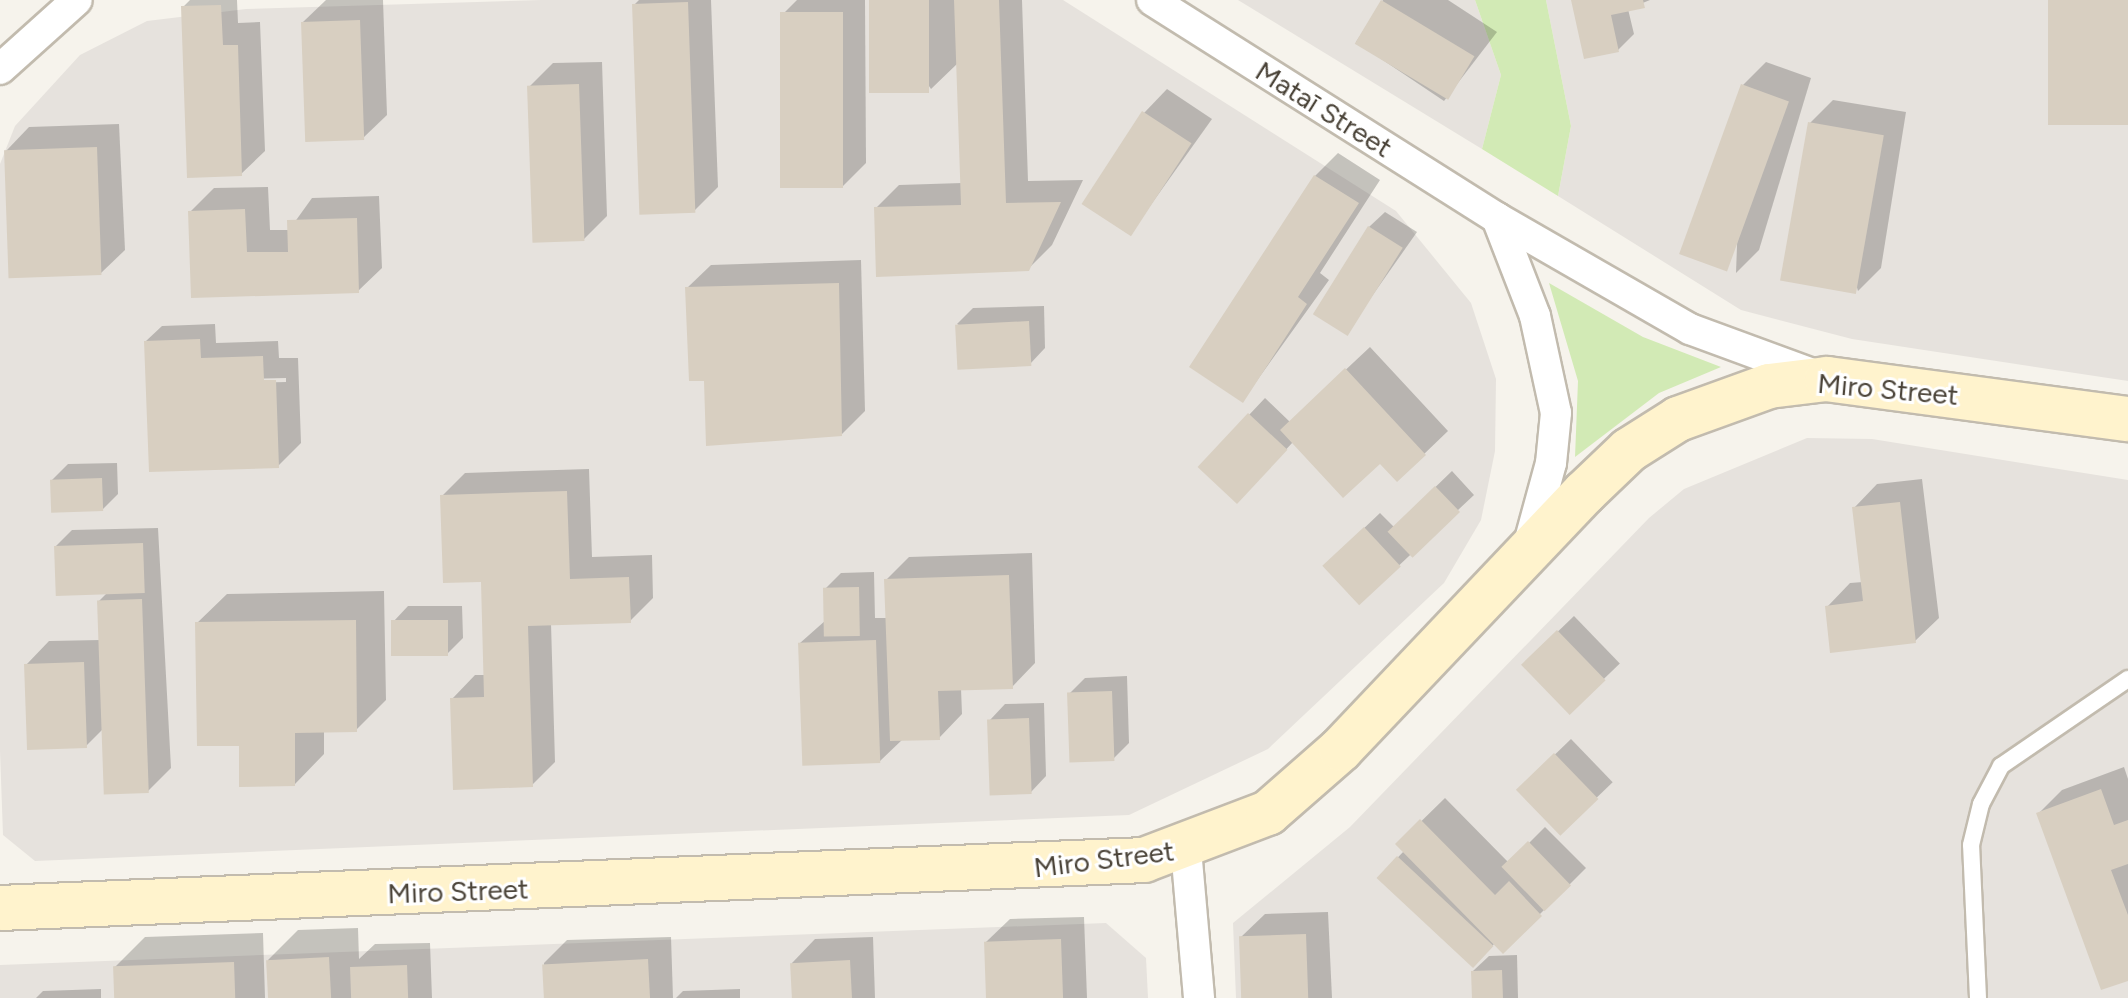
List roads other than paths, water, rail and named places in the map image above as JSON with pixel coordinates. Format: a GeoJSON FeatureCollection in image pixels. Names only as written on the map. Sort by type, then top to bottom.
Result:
{"type":"FeatureCollection","features":[{"type":"Feature","properties":{"kind":"street"},"geometry":{"type":"LineString","coordinates":[[0,69],[77,0]]}},
{"type":"Feature","properties":{"kind":"street","name":"Mataī Street"},"geometry":{"type":"LineString","coordinates":[[1152,0],[1497,218],[1690,329],[1827,379]]}},
{"type":"Feature","properties":{"kind":"street"},"geometry":{"type":"LineString","coordinates":[[1497,218],[1535,316],[1556,413],[1551,463],[1527,552]]}},
{"type":"Feature","properties":{"kind":"street","name":"Miro Street"},"geometry":{"type":"LineString","coordinates":[[0,908],[1086,868],[1186,849],[1268,813],[1304,783],[1629,450],[1678,419],[1769,386],[1827,379],[2128,419]]}},
{"type":"Feature","properties":{"kind":"street"},"geometry":{"type":"LineString","coordinates":[[1186,849],[1199,998]]}},
{"type":"Feature","properties":{"kind":"lane"},"geometry":{"type":"LineString","coordinates":[[1978,998],[1971,845],[1981,804],[2001,766],[2128,679]]}}]}
